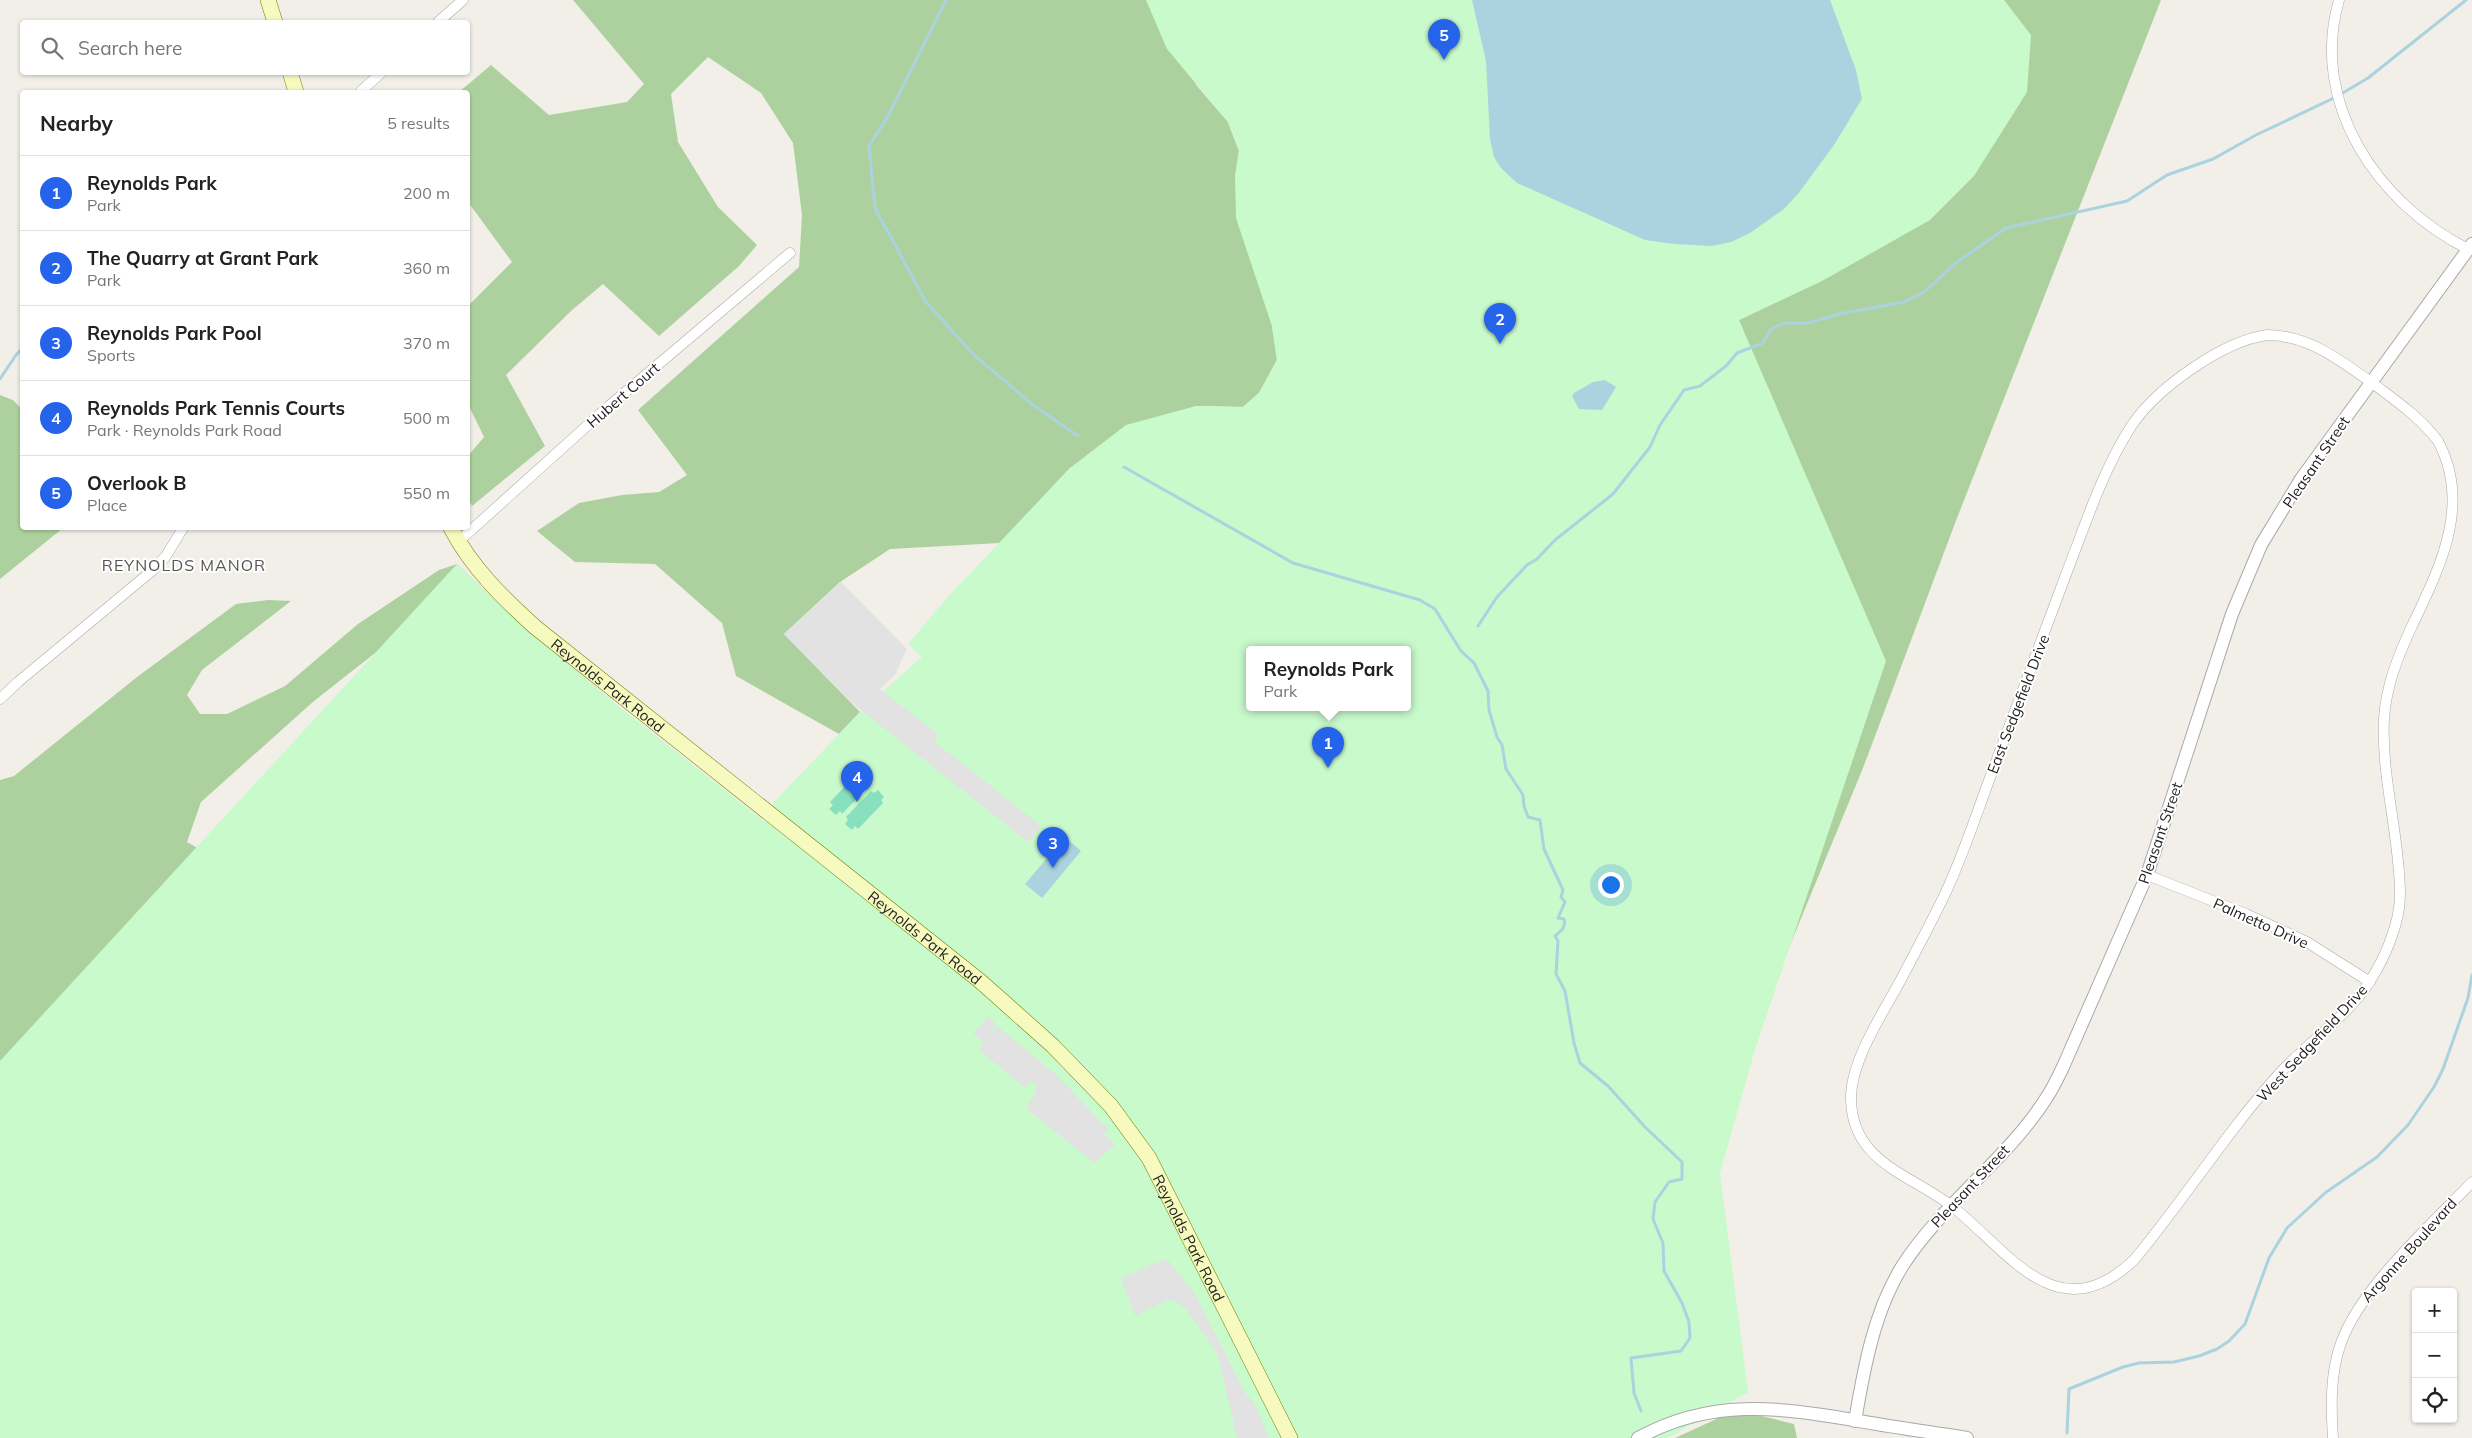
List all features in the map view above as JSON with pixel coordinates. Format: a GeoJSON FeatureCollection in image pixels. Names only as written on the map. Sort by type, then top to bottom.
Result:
{"type":"FeatureCollection","features":[{"type":"Feature","properties":{"kind":"main road"},"geometry":{"type":"LineString","coordinates":[[268,0],[274,20]]}},
{"type":"Feature","properties":{"kind":"main road"},"geometry":{"type":"LineString","coordinates":[[291,75],[295,90]]}},
{"type":"Feature","properties":{"kind":"main road","name":"Reynolds Park Road"},"geometry":{"type":"LineString","coordinates":[[452,530],[458,542],[484,578],[535,627],[994,992],[1053,1046],[1110,1106],[1153,1166],[1290,1438]]}},
{"type":"Feature","properties":{"kind":"street"},"geometry":{"type":"LineString","coordinates":[[440,20],[463,0]]}},
{"type":"Feature","properties":{"kind":"street"},"geometry":{"type":"LineString","coordinates":[[2339,0],[2333,31],[2334,72],[2342,108],[2360,151],[2372,170],[2411,211],[2436,231],[2470,247]]}},
{"type":"Feature","properties":{"kind":"street"},"geometry":{"type":"LineString","coordinates":[[362,90],[379,75]]}},
{"type":"Feature","properties":{"kind":"street","name":"Pleasant Street"},"geometry":{"type":"LineString","coordinates":[[1855,1421],[1863,1372],[1894,1280],[1928,1231],[2020,1131],[2047,1097],[2063,1067],[2146,875],[2232,614],[2261,545],[2301,479],[2470,247]]}},
{"type":"Feature","properties":{"kind":"street","name":"Hubert Court"},"geometry":{"type":"LineString","coordinates":[[458,542],[609,406],[790,252]]}},
{"type":"Feature","properties":{"kind":"street","name":"East Sedgefield Drive"},"geometry":{"type":"LineString","coordinates":[[1952,1206],[1907,1179],[1871,1152],[1859,1132],[1854,1118],[1852,1086],[1860,1059],[1950,882],[2081,536],[2118,450],[2142,411],[2166,389],[2227,346],[2253,337],[2281,335],[2304,340],[2320,348],[2371,383]]}},
{"type":"Feature","properties":{"kind":"street","name":"West Sedgefield Drive"},"geometry":{"type":"LineString","coordinates":[[1952,1206],[2007,1258],[2037,1280],[2055,1286],[2073,1288],[2092,1286],[2110,1280],[2134,1260],[2280,1073],[2333,1023],[2370,982],[2388,943],[2400,898],[2394,828],[2384,756],[2384,717],[2387,694],[2402,647],[2453,542],[2459,509],[2456,477],[2438,440],[2408,410],[2371,383]]}},
{"type":"Feature","properties":{"kind":"street"},"geometry":{"type":"LineString","coordinates":[[0,699],[153,570],[174,545],[182,530]]}},
{"type":"Feature","properties":{"kind":"street","name":"Palmetto Drive"},"geometry":{"type":"LineString","coordinates":[[2146,875],[2246,914],[2307,942],[2370,982]]}},
{"type":"Feature","properties":{"kind":"street","name":"Argonne Boulevard"},"geometry":{"type":"LineString","coordinates":[[2333,1438],[2332,1414],[2336,1363],[2348,1324],[2369,1293],[2472,1182]]}},
{"type":"Feature","properties":{"kind":"street"},"geometry":{"type":"LineString","coordinates":[[1638,1438],[1686,1417],[1728,1410],[1759,1408],[1785,1409],[1967,1438]]}},
{"type":"Feature","properties":{"kind":"green space"},"geometry":{"type":"Polygon","coordinates":[[[573,0],[1146,0],[1197,86],[1228,122],[1239,151],[1235,177],[1272,326],[1277,360],[1259,393],[1243,407],[1196,406],[1070,468],[1000,543],[890,549],[840,582],[784,634],[860,712],[839,734],[736,676],[722,623],[655,564],[575,562],[537,531],[579,503],[622,495],[659,492],[687,475],[638,410],[799,267],[802,215],[793,143],[761,93],[708,57],[671,94],[678,142],[718,207],[757,245],[739,266],[659,336],[603,284],[571,311],[506,375],[545,446],[472,506],[470,502],[470,454],[484,437],[470,408],[470,304],[512,262],[470,205],[470,90],[461,90],[491,65],[549,115],[627,102],[644,84],[573,0]]]}},
{"type":"Feature","properties":{"kind":"green space"},"geometry":{"type":"Polygon","coordinates":[[[1146,0],[2004,0],[2031,35],[2027,92],[1974,176],[1930,220],[1822,281],[1739,320],[1886,661],[1754,1053],[1720,1173],[1748,1392],[1668,1438],[0,1438],[0,1061],[457,564],[517,622],[607,697],[765,822],[774,802],[860,712],[922,657],[908,644],[945,600],[1070,468],[1126,425],[1196,406],[1243,407],[1259,393],[1277,360],[1272,326],[1236,218],[1235,177],[1239,151],[1228,122],[1167,49],[1146,0]]]}},
{"type":"Feature","properties":{"kind":"green space"},"geometry":{"type":"Polygon","coordinates":[[[1867,0],[2161,0],[1957,518],[1863,768],[1755,1030],[1491,649],[1411,649],[1411,646],[1253,646],[1739,320],[1772,304],[1867,0]]]}},
{"type":"Feature","properties":{"kind":"green space"},"geometry":{"type":"Polygon","coordinates":[[[0,395],[13,400],[20,407],[20,530],[61,530],[0,579],[0,395]]]}},
{"type":"Feature","properties":{"kind":"green space"},"geometry":{"type":"Polygon","coordinates":[[[457,564],[517,622],[607,697],[398,635],[314,701],[201,802],[187,842],[232,867],[0,1438],[0,780],[14,776],[137,677],[236,604],[268,600],[291,601],[202,670],[187,695],[200,714],[227,714],[285,686],[358,624],[439,570],[457,564]]]}},
{"type":"Feature","properties":{"kind":"green space"},"geometry":{"type":"Polygon","coordinates":[[[862,774],[869,781],[865,785],[868,787],[842,814],[840,811],[836,815],[829,809],[833,805],[830,802],[855,776],[858,778],[862,774]]]}},
{"type":"Feature","properties":{"kind":"green space"},"geometry":{"type":"Polygon","coordinates":[[[878,790],[884,797],[881,800],[883,803],[858,829],[855,826],[852,830],[845,824],[848,820],[846,817],[871,791],[874,793],[878,790]]]}},
{"type":"Feature","properties":{"kind":"green space"},"geometry":{"type":"Polygon","coordinates":[[[1736,1410],[1794,1424],[1797,1438],[1675,1438],[1736,1410]]]}},
{"type":"Feature","properties":{"kind":"shaded area"},"geometry":{"type":"Polygon","coordinates":[[[841,582],[907,649],[895,675],[880,689],[939,735],[934,741],[1041,826],[1028,842],[851,702],[784,634],[841,582]]]}},
{"type":"Feature","properties":{"kind":"shaded area"},"geometry":{"type":"Polygon","coordinates":[[[988,1017],[996,1024],[990,1033],[998,1027],[1054,1073],[1109,1130],[1103,1136],[1108,1137],[1115,1145],[1094,1163],[1026,1108],[1036,1091],[1036,1084],[1031,1081],[1025,1088],[978,1049],[984,1043],[973,1034],[988,1017]]]}},
{"type":"Feature","properties":{"kind":"shaded area"},"geometry":{"type":"Polygon","coordinates":[[[1168,1260],[1194,1293],[1247,1396],[1253,1401],[1269,1438],[1237,1438],[1220,1364],[1214,1348],[1185,1308],[1173,1300],[1167,1300],[1135,1316],[1121,1278],[1160,1261],[1168,1260]]]}},
{"type":"Feature","properties":{"kind":"water"},"geometry":{"type":"Polygon","coordinates":[[[1472,0],[1830,0],[1856,70],[1862,99],[1834,145],[1798,194],[1784,209],[1750,233],[1731,242],[1712,246],[1645,240],[1517,183],[1501,168],[1494,157],[1490,139],[1486,61],[1472,0]]]}},
{"type":"Feature","properties":{"kind":"water"},"geometry":{"type":"Polygon","coordinates":[[[1605,380],[1616,387],[1602,410],[1579,409],[1572,396],[1574,393],[1593,382],[1605,380]]]}},
{"type":"Feature","properties":{"kind":"water"},"geometry":{"type":"Polygon","coordinates":[[[1065,837],[1081,851],[1042,898],[1025,884],[1065,837]]]}},
{"type":"Feature","properties":{"kind":"waterway"},"geometry":{"type":"LineString","coordinates":[[946,0],[888,116],[869,146],[875,208],[926,302],[973,354],[1033,405],[1078,436]]}},
{"type":"Feature","properties":{"kind":"waterway"},"geometry":{"type":"LineString","coordinates":[[2341,94],[2368,78],[2466,0]]}},
{"type":"Feature","properties":{"kind":"waterway"},"geometry":{"type":"LineString","coordinates":[[1478,626],[1497,597],[1527,565],[1537,559],[1555,540],[1613,494],[1650,447],[1660,425],[1684,390],[1700,386],[1726,366],[1737,353],[1763,343],[1771,329],[1784,323],[1808,323],[1839,314],[1904,302],[1924,292],[1957,262],[2006,228],[2127,201],[2167,175],[2213,159],[2256,135],[2336,97]]}},
{"type":"Feature","properties":{"kind":"waterway"},"geometry":{"type":"LineString","coordinates":[[0,379],[20,351]]}},
{"type":"Feature","properties":{"kind":"waterway"},"geometry":{"type":"LineString","coordinates":[[1124,467],[1293,563],[1420,600],[1435,609],[1461,651],[1474,663],[1488,691],[1489,710],[1497,737],[1502,745],[1506,769],[1523,795],[1528,817],[1540,820],[1544,849],[1563,890],[1561,897],[1565,902],[1558,918],[1564,919],[1564,925],[1555,936],[1558,941],[1556,974],[1565,991],[1574,1043],[1580,1063],[1608,1086],[1645,1127],[1682,1162],[1682,1179],[1669,1182],[1655,1202],[1653,1219],[1663,1243],[1664,1271],[1682,1303],[1689,1322],[1690,1338],[1681,1351],[1631,1358],[1634,1393],[1641,1411]]}},
{"type":"Feature","properties":{"kind":"waterway"},"geometry":{"type":"LineString","coordinates":[[2067,1433],[2069,1389],[2123,1367],[2139,1363],[2174,1362],[2199,1356],[2217,1349],[2229,1341],[2245,1324],[2269,1258],[2287,1228],[2325,1193],[2377,1157],[2408,1125],[2434,1087],[2443,1069],[2468,998],[2472,975]]}},
{"type":"Feature","properties":{"kind":"place","name":"Overlook B"},"geometry":{"type":"Point","coordinates":[1444,60]}},
{"type":"Feature","properties":{"kind":"place","name":"The Quarry at Grant Park"},"geometry":{"type":"Point","coordinates":[1500,344]}},
{"type":"Feature","properties":{"kind":"place","name":"Reynolds Park"},"geometry":{"type":"Point","coordinates":[1328,768]}},
{"type":"Feature","properties":{"kind":"place","name":"Reynolds Park Tennis Courts"},"geometry":{"type":"Point","coordinates":[857,802]}},
{"type":"Feature","properties":{"kind":"place","name":"Reynolds Park Pool"},"geometry":{"type":"Point","coordinates":[1053,868]}},
{"type":"Feature","properties":{"kind":"district","name":"REYNOLDS MANOR"},"geometry":{"type":"Point","coordinates":[184,565]}}]}
